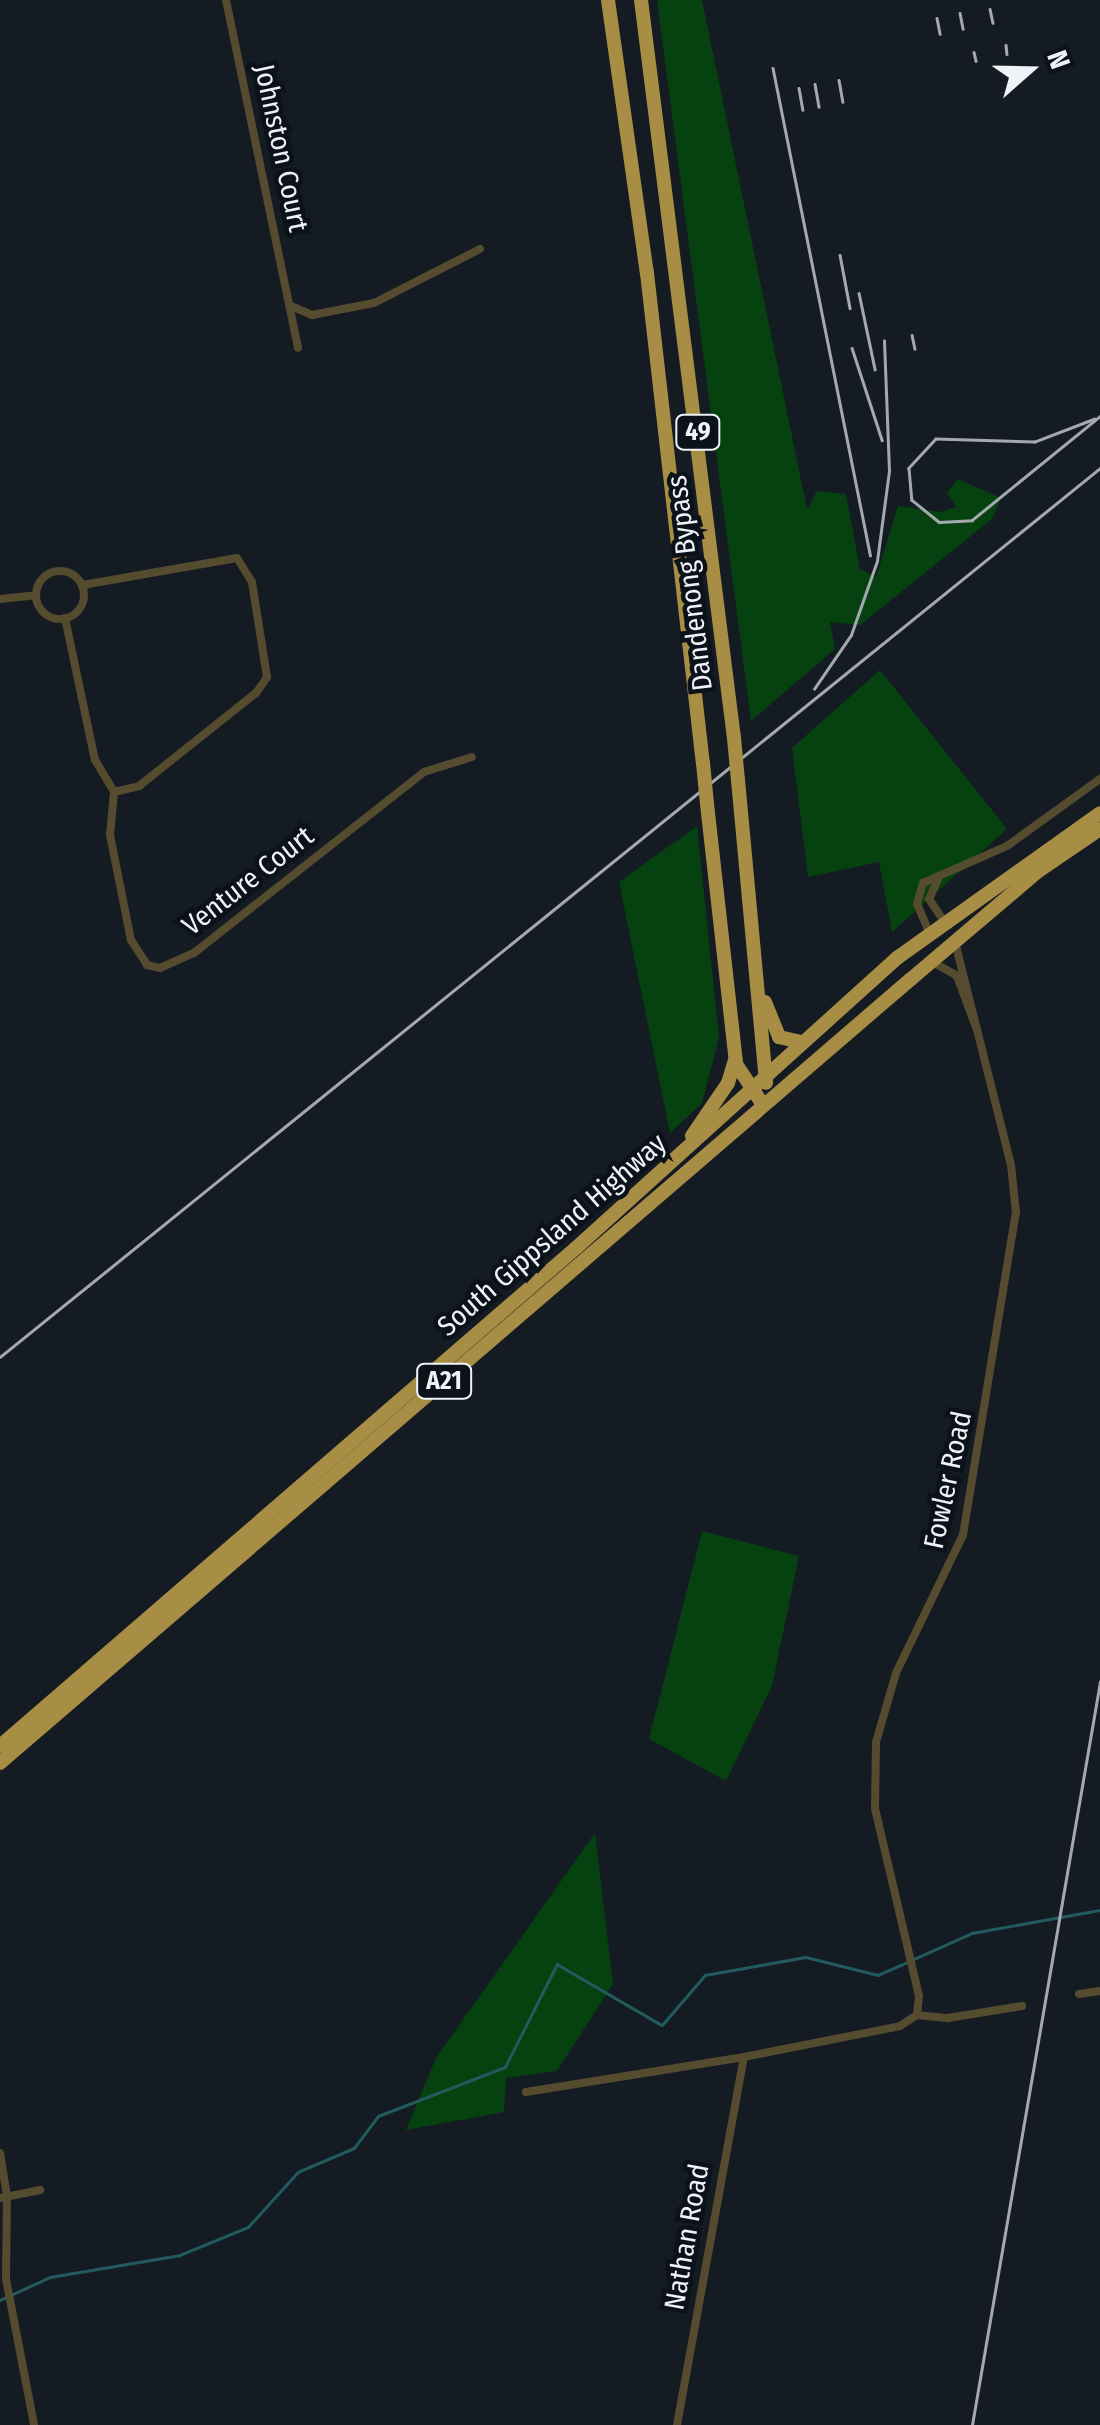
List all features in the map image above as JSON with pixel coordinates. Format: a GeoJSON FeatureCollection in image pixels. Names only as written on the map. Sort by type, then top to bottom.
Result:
{"type":"FeatureCollection","features":[{"type":"Feature","properties":{"kind":"highway","name":"Dandenong Bypass"},"geometry":{"type":"LineString","coordinates":[[608,0],[647,273],[734,1055],[750,1090]]}},
{"type":"Feature","properties":{"kind":"highway","name":"Dandenong Bypass"},"geometry":{"type":"LineString","coordinates":[[642,0],[734,738],[766,1103]]}},
{"type":"Feature","properties":{"kind":"highway","name":"South Gippsland Highway"},"geometry":{"type":"LineString","coordinates":[[580,1254],[806,1037],[929,932],[1100,813]]}},
{"type":"Feature","properties":{"kind":"highway","name":"South Gippsland Highway"},"geometry":{"type":"LineString","coordinates":[[0,1763],[45,1716],[580,1254],[766,1103],[954,942],[1100,829]]}},
{"type":"Feature","properties":{"kind":"highway"},"geometry":{"type":"LineString","coordinates":[[944,920],[954,942]]}},
{"type":"Feature","properties":{"kind":"highway"},"geometry":{"type":"LineString","coordinates":[[929,932],[954,942]]}},
{"type":"Feature","properties":{"kind":"highway","name":"49"},"geometry":{"type":"LineString","coordinates":[[754,962],[777,1034],[806,1037]]}},
{"type":"Feature","properties":{"kind":"highway","name":"49"},"geometry":{"type":"LineString","coordinates":[[671,1165],[728,1083],[734,1055]]}},
{"type":"Feature","properties":{"kind":"highway","name":"49"},"geometry":{"type":"LineString","coordinates":[[750,1090],[766,1103]]}},
{"type":"Feature","properties":{"kind":"highway","name":"South Gippsland Highway"},"geometry":{"type":"LineString","coordinates":[[0,1746],[45,1716]]}},
{"type":"Feature","properties":{"kind":"street","name":"Johnston Court"},"geometry":{"type":"LineString","coordinates":[[226,0],[298,348]]}},
{"type":"Feature","properties":{"kind":"street"},"geometry":{"type":"LineString","coordinates":[[292,306],[312,315],[374,303],[480,250]]}},
{"type":"Feature","properties":{"kind":"street"},"geometry":{"type":"LineString","coordinates":[[64,618],[95,760],[114,792],[139,786],[256,693],[267,664],[252,582],[237,558],[82,584]]}},
{"type":"Feature","properties":{"kind":"street"},"geometry":{"type":"LineString","coordinates":[[56,571],[72,574],[82,584],[80,608],[64,618],[48,616],[36,595],[41,580],[56,571]]}},
{"type":"Feature","properties":{"kind":"street"},"geometry":{"type":"LineString","coordinates":[[0,599],[36,595]]}},
{"type":"Feature","properties":{"kind":"street","name":"Venture Court"},"geometry":{"type":"LineString","coordinates":[[114,792],[110,835],[131,940],[147,965],[160,968],[194,953],[424,772],[472,757]]}},
{"type":"Feature","properties":{"kind":"street"},"geometry":{"type":"LineString","coordinates":[[929,932],[917,894],[923,883],[1006,846],[1100,779]]}},
{"type":"Feature","properties":{"kind":"street"},"geometry":{"type":"LineString","coordinates":[[943,874],[928,899],[944,920]]}},
{"type":"Feature","properties":{"kind":"street","name":"Fowler Road"},"geometry":{"type":"LineString","coordinates":[[917,2015],[914,1974],[875,1808],[876,1742],[896,1673],[963,1534],[1014,1246],[1014,1177],[982,1038],[954,942]]}},
{"type":"Feature","properties":{"kind":"street"},"geometry":{"type":"LineString","coordinates":[[930,962],[954,971],[982,1038]]}},
{"type":"Feature","properties":{"kind":"street"},"geometry":{"type":"LineString","coordinates":[[1079,1994],[1100,1991]]}},
{"type":"Feature","properties":{"kind":"street"},"geometry":{"type":"LineString","coordinates":[[526,2092],[744,2058],[900,2026],[917,2015],[943,2019],[1022,2006]]}},
{"type":"Feature","properties":{"kind":"street","name":"Nathan Road"},"geometry":{"type":"LineString","coordinates":[[678,2425],[744,2058]]}},
{"type":"Feature","properties":{"kind":"street"},"geometry":{"type":"LineString","coordinates":[[0,2154],[6,2279],[34,2425]]}},
{"type":"Feature","properties":{"kind":"street"},"geometry":{"type":"LineString","coordinates":[[4,2197],[40,2190]]}},
{"type":"Feature","properties":{"kind":"green space"},"geometry":{"type":"Polygon","coordinates":[[[657,0],[702,0],[807,509],[817,491],[846,494],[860,569],[876,577],[898,506],[941,512],[956,507],[947,493],[958,479],[1001,498],[992,519],[860,625],[830,622],[835,649],[751,721],[657,0]]]}},
{"type":"Feature","properties":{"kind":"green space"},"geometry":{"type":"Polygon","coordinates":[[[880,670],[1007,829],[892,932],[879,862],[808,877],[792,748],[880,670]]]}},
{"type":"Feature","properties":{"kind":"green space"},"geometry":{"type":"Polygon","coordinates":[[[697,826],[719,1038],[702,1103],[670,1133],[619,882],[697,826]]]}},
{"type":"Feature","properties":{"kind":"green space"},"geometry":{"type":"Polygon","coordinates":[[[702,1531],[799,1556],[772,1686],[726,1781],[649,1739],[702,1531]]]}},
{"type":"Feature","properties":{"kind":"green space"},"geometry":{"type":"Polygon","coordinates":[[[595,1833],[613,1984],[557,2071],[506,2078],[504,2112],[406,2130],[436,2058],[595,1833]]]}},
{"type":"Feature","properties":{"kind":"waterway"},"geometry":{"type":"LineString","coordinates":[[914,1959],[972,1933],[1100,1910]]}},
{"type":"Feature","properties":{"kind":"waterway"},"geometry":{"type":"LineString","coordinates":[[0,2300],[50,2277],[180,2255],[248,2227],[298,2172],[354,2148],[378,2116],[505,2067],[557,1964],[662,2025],[705,1975],[806,1957],[878,1975],[907,1962]]}},
{"type":"Feature","properties":{"kind":"tram line"},"geometry":{"type":"LineString","coordinates":[[990,9],[993,23]]}},
{"type":"Feature","properties":{"kind":"tram line"},"geometry":{"type":"LineString","coordinates":[[960,13],[963,29]]}},
{"type":"Feature","properties":{"kind":"tram line"},"geometry":{"type":"LineString","coordinates":[[937,18],[940,34]]}},
{"type":"Feature","properties":{"kind":"tram line"},"geometry":{"type":"LineString","coordinates":[[1006,45],[1007,54]]}},
{"type":"Feature","properties":{"kind":"tram line"},"geometry":{"type":"LineString","coordinates":[[974,52],[976,61]]}},
{"type":"Feature","properties":{"kind":"tram line"},"geometry":{"type":"LineString","coordinates":[[1095,419],[1035,442],[936,439],[909,468],[912,500],[939,522],[972,520],[1100,416]]}},
{"type":"Feature","properties":{"kind":"railway"},"geometry":{"type":"LineString","coordinates":[[773,68],[870,555]]}},
{"type":"Feature","properties":{"kind":"railway"},"geometry":{"type":"LineString","coordinates":[[839,80],[843,102]]}},
{"type":"Feature","properties":{"kind":"railway"},"geometry":{"type":"LineString","coordinates":[[815,84],[819,107]]}},
{"type":"Feature","properties":{"kind":"railway"},"geometry":{"type":"LineString","coordinates":[[799,88],[803,110]]}},
{"type":"Feature","properties":{"kind":"railway"},"geometry":{"type":"LineString","coordinates":[[840,255],[850,308]]}},
{"type":"Feature","properties":{"kind":"railway"},"geometry":{"type":"LineString","coordinates":[[859,293],[875,369]]}},
{"type":"Feature","properties":{"kind":"railway"},"geometry":{"type":"LineString","coordinates":[[912,335],[915,349]]}},
{"type":"Feature","properties":{"kind":"railway"},"geometry":{"type":"LineString","coordinates":[[814,689],[851,635],[877,561],[889,471],[884,341]]}},
{"type":"Feature","properties":{"kind":"railway"},"geometry":{"type":"LineString","coordinates":[[852,348],[882,440]]}},
{"type":"Feature","properties":{"kind":"railway"},"geometry":{"type":"LineString","coordinates":[[0,1357],[1100,468]]}},
{"type":"Feature","properties":{"kind":"railway"},"geometry":{"type":"LineString","coordinates":[[972,2425],[1100,1682]]}}]}
